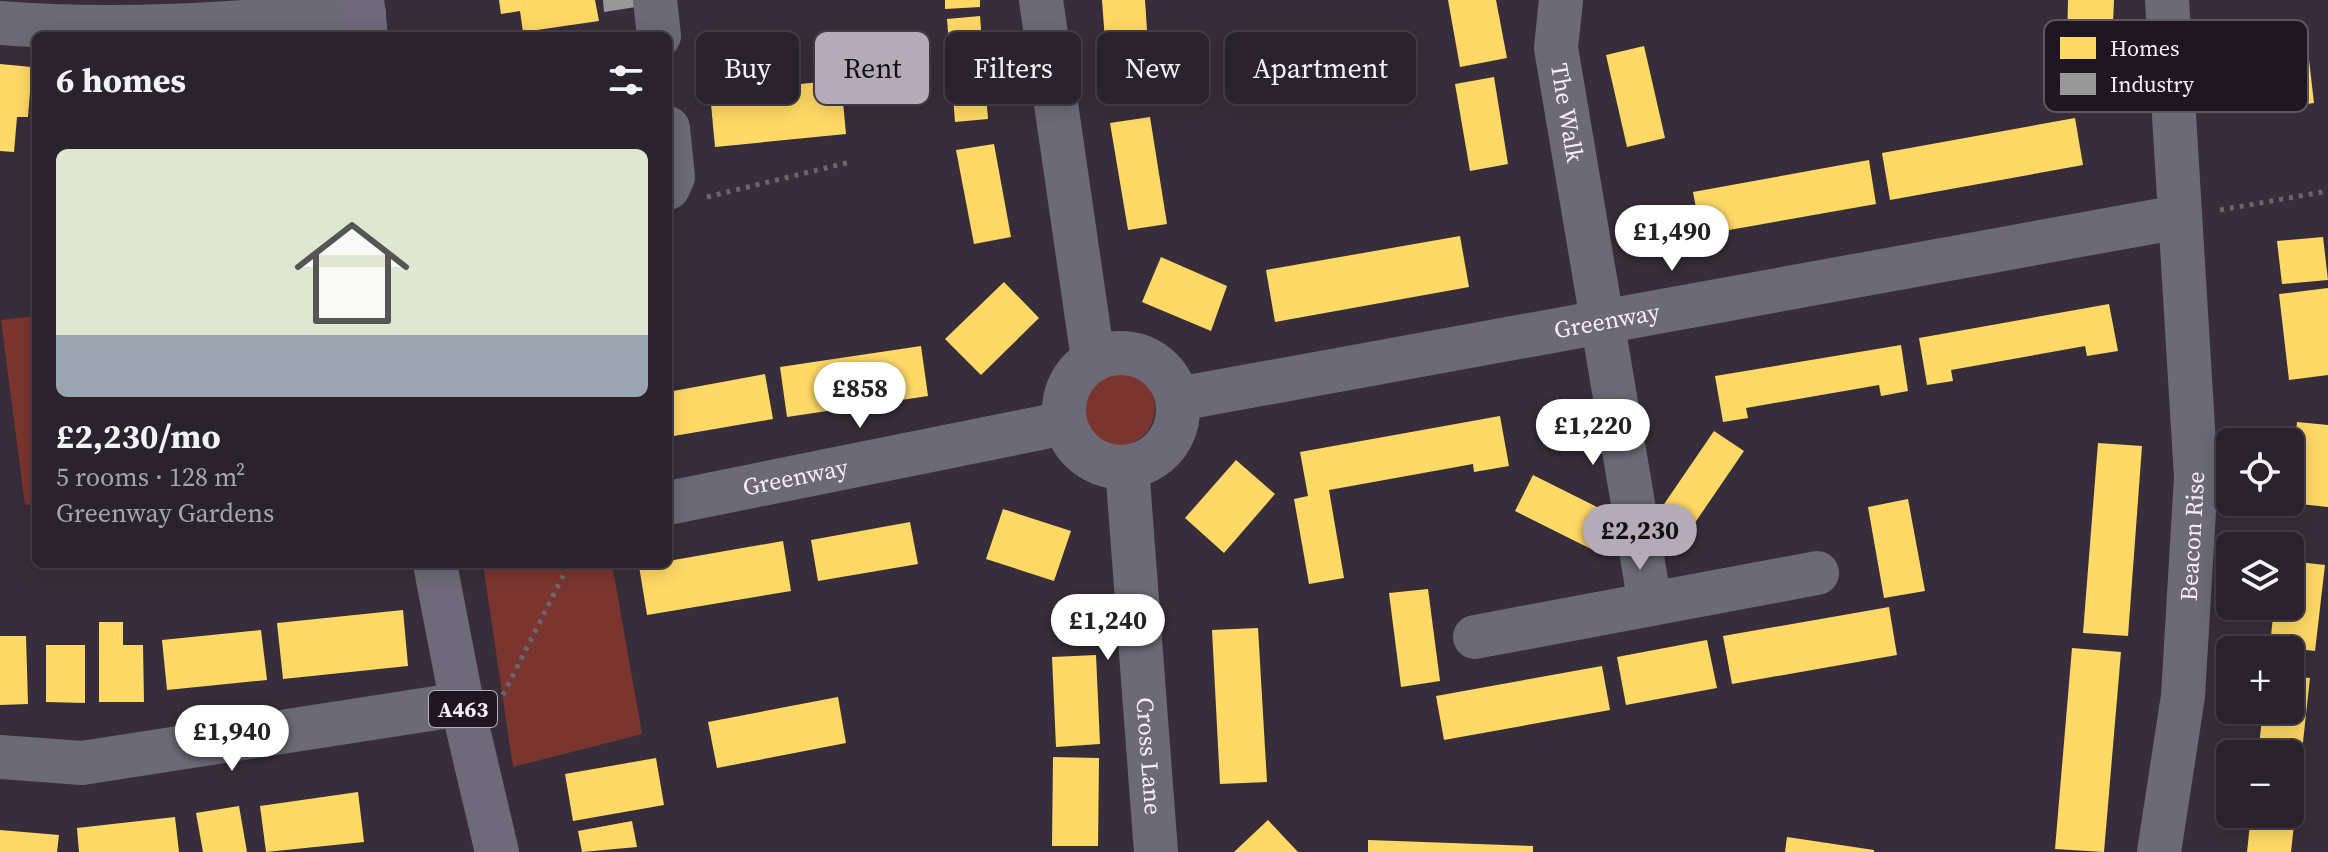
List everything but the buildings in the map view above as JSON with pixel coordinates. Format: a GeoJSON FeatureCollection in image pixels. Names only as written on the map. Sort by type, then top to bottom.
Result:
{"type":"FeatureCollection","features":[{"type":"Feature","properties":{"kind":"main road","name":"A463"},"geometry":{"type":"LineString","coordinates":[[436,568],[482,700],[497,852]]}},
{"type":"Feature","properties":{"kind":"street"},"geometry":{"type":"LineString","coordinates":[[655,0],[659,32]]}},
{"type":"Feature","properties":{"kind":"street"},"geometry":{"type":"LineString","coordinates":[[1041,0],[1093,359]]}},
{"type":"Feature","properties":{"kind":"street","name":"The Walk"},"geometry":{"type":"LineString","coordinates":[[1561,0],[1556,48],[1650,604]]}},
{"type":"Feature","properties":{"kind":"street","name":"Beacon Rise"},"geometry":{"type":"LineString","coordinates":[[2167,0],[2168,20]]}},
{"type":"Feature","properties":{"kind":"street"},"geometry":{"type":"LineString","coordinates":[[0,23],[89,30],[264,28],[364,16]]}},
{"type":"Feature","properties":{"kind":"street","name":"Beacon Rise"},"geometry":{"type":"LineString","coordinates":[[2159,852],[2183,696],[2196,477],[2173,112]]}},
{"type":"Feature","properties":{"kind":"street"},"geometry":{"type":"LineString","coordinates":[[672,167],[673,177],[683,194]]}},
{"type":"Feature","properties":{"kind":"street","name":"Greenway"},"geometry":{"type":"LineString","coordinates":[[1178,399],[2179,217]]}},
{"type":"Feature","properties":{"kind":"street"},"geometry":{"type":"LineString","coordinates":[[1114,352],[1136,354],[1162,371],[1178,399],[1177,423],[1167,444],[1149,460],[1127,467],[1106,466],[1088,457],[1073,442],[1065,423],[1063,404],[1068,386],[1078,370],[1093,359],[1114,352]]}},
{"type":"Feature","properties":{"kind":"street","name":"Greenway"},"geometry":{"type":"LineString","coordinates":[[672,502],[1065,423]]}},
{"type":"Feature","properties":{"kind":"street","name":"Cross Lane"},"geometry":{"type":"LineString","coordinates":[[1127,467],[1156,852]]}},
{"type":"Feature","properties":{"kind":"street"},"geometry":{"type":"LineString","coordinates":[[1475,637],[1817,573]]}},
{"type":"Feature","properties":{"kind":"street"},"geometry":{"type":"LineString","coordinates":[[0,757],[82,763],[482,700]]}},
{"type":"Feature","properties":{"kind":"path"},"geometry":{"type":"LineString","coordinates":[[683,194],[850,162]]}},
{"type":"Feature","properties":{"kind":"path"},"geometry":{"type":"LineString","coordinates":[[2179,217],[2328,191]]}},
{"type":"Feature","properties":{"kind":"path"},"geometry":{"type":"LineString","coordinates":[[482,700],[566,568]]}},
{"type":"Feature","properties":{"kind":"shaded area"},"geometry":{"type":"Polygon","coordinates":[[[32,316],[32,504],[25,505],[1,320],[32,316]]]}},
{"type":"Feature","properties":{"kind":"shaded area"},"geometry":{"type":"Polygon","coordinates":[[[1116,369],[1131,372],[1148,386],[1155,408],[1152,423],[1138,440],[1116,447],[1101,444],[1084,430],[1077,408],[1080,393],[1094,376],[1116,369]]]}},
{"type":"Feature","properties":{"kind":"shaded area"},"geometry":{"type":"Polygon","coordinates":[[[484,568],[613,568],[642,734],[513,767],[484,568]]]}}]}
